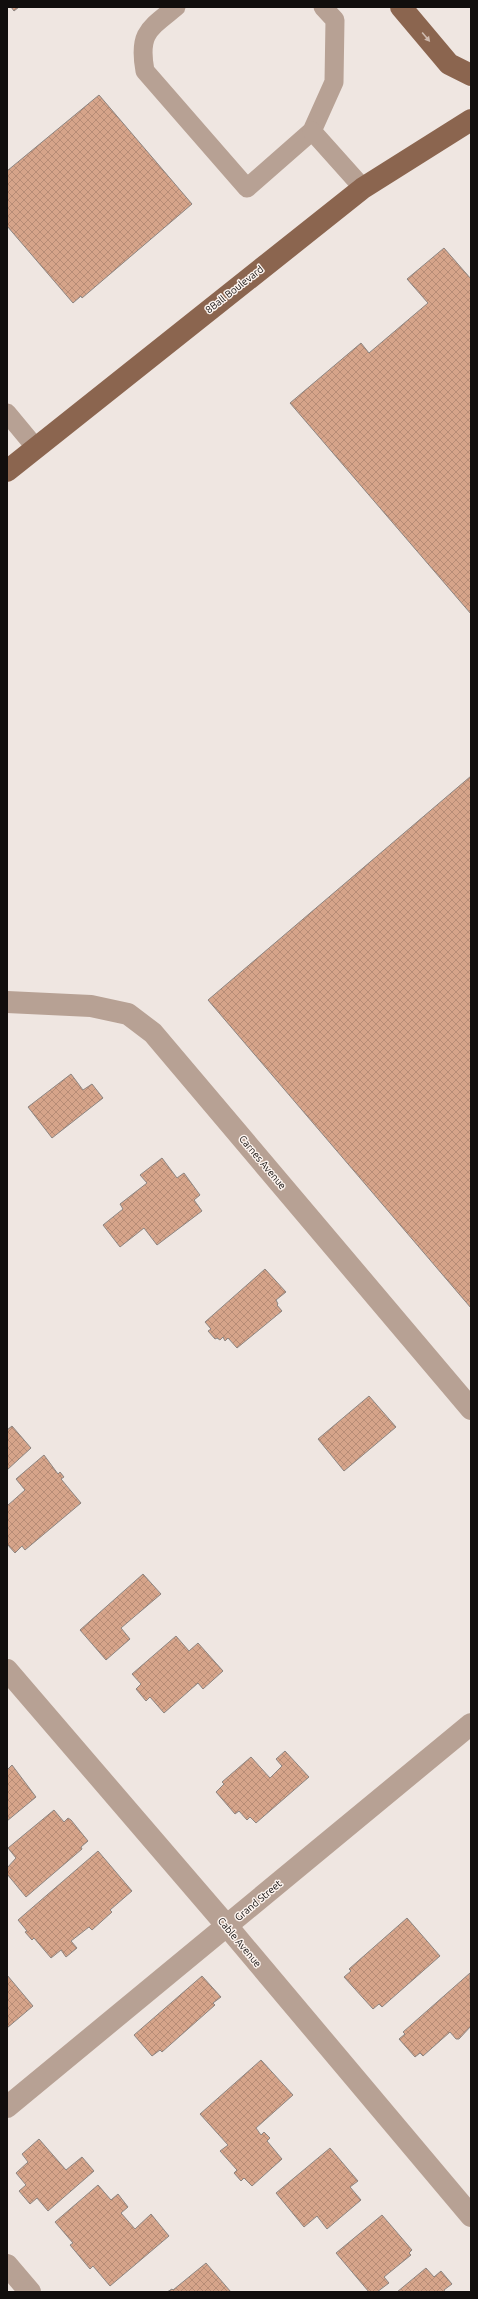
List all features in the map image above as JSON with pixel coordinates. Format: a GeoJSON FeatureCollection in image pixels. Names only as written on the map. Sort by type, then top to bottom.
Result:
{"type":"FeatureCollection","features":[{"type":"Feature","properties":{"kind":"main road"},"geometry":{"type":"LineString","coordinates":[[401,7],[449,64],[471,75]]}},
{"type":"Feature","properties":{"kind":"main road","name":"8Ball Boulevard"},"geometry":{"type":"LineString","coordinates":[[7,471],[363,188],[471,120]]}},
{"type":"Feature","properties":{"kind":"street","name":"Carnes Avenue"},"geometry":{"type":"LineString","coordinates":[[7,1002],[91,1006],[128,1014],[153,1032],[471,1409]]}},
{"type":"Feature","properties":{"kind":"street","name":"Cable Avenue"},"geometry":{"type":"LineString","coordinates":[[7,1670],[227,1926],[471,2216]]}},
{"type":"Feature","properties":{"kind":"street","name":"Grand Street"},"geometry":{"type":"LineString","coordinates":[[7,2107],[471,1724]]}},
{"type":"Feature","properties":{"kind":"street"},"geometry":{"type":"LineString","coordinates":[[7,2265],[30,2292]]}},
{"type":"Feature","properties":{"kind":"lane"},"geometry":{"type":"LineString","coordinates":[[176,7],[147,31],[142,55],[144,71],[247,188],[312,130],[334,82],[334,20],[323,7]]}},
{"type":"Feature","properties":{"kind":"lane"},"geometry":{"type":"LineString","coordinates":[[312,130],[363,188]]}},
{"type":"Feature","properties":{"kind":"lane"},"geometry":{"type":"LineString","coordinates":[[7,413],[36,448]]}},
{"type":"Feature","properties":{"kind":"building"},"geometry":{"type":"Polygon","coordinates":[[[11,7],[19,7],[14,11],[11,7]]]}},
{"type":"Feature","properties":{"kind":"building"},"geometry":{"type":"Polygon","coordinates":[[[99,95],[192,204],[82,298],[81,296],[73,303],[7,226],[7,171],[99,95]]]}},
{"type":"Feature","properties":{"kind":"building"},"geometry":{"type":"Polygon","coordinates":[[[444,248],[471,279],[471,614],[290,403],[361,343],[369,353],[428,303],[407,279],[444,248]]]}},
{"type":"Feature","properties":{"kind":"building"},"geometry":{"type":"Polygon","coordinates":[[[471,776],[471,1308],[208,1000],[471,776]]]}},
{"type":"Feature","properties":{"kind":"building"},"geometry":{"type":"Polygon","coordinates":[[[71,1074],[83,1090],[92,1084],[103,1098],[52,1138],[28,1107],[71,1074]]]}},
{"type":"Feature","properties":{"kind":"building"},"geometry":{"type":"Polygon","coordinates":[[[162,1158],[177,1178],[184,1173],[200,1195],[194,1200],[202,1211],[157,1245],[144,1228],[120,1247],[103,1225],[123,1209],[120,1204],[147,1183],[140,1175],[162,1158]]]}},
{"type":"Feature","properties":{"kind":"building"},"geometry":{"type":"Polygon","coordinates":[[[265,1269],[286,1292],[276,1300],[277,1305],[282,1311],[237,1348],[228,1338],[225,1341],[223,1337],[220,1340],[217,1338],[215,1339],[208,1331],[211,1329],[205,1322],[265,1269]]]}},
{"type":"Feature","properties":{"kind":"building"},"geometry":{"type":"Polygon","coordinates":[[[369,1396],[396,1427],[344,1471],[318,1439],[369,1396]]]}},
{"type":"Feature","properties":{"kind":"building"},"geometry":{"type":"Polygon","coordinates":[[[12,1426],[31,1448],[7,1470],[7,1430],[12,1426]]]}},
{"type":"Feature","properties":{"kind":"building"},"geometry":{"type":"Polygon","coordinates":[[[44,1455],[58,1474],[60,1472],[64,1477],[61,1479],[81,1503],[25,1550],[22,1546],[15,1553],[7,1544],[7,1506],[25,1490],[16,1479],[44,1455]]]}},
{"type":"Feature","properties":{"kind":"building"},"geometry":{"type":"Polygon","coordinates":[[[143,1574],[161,1594],[121,1628],[130,1639],[106,1660],[80,1630],[143,1574]]]}},
{"type":"Feature","properties":{"kind":"building"},"geometry":{"type":"Polygon","coordinates":[[[176,1636],[189,1651],[198,1643],[223,1671],[203,1689],[198,1683],[164,1713],[150,1697],[146,1701],[136,1689],[141,1684],[132,1674],[176,1636]]]}},
{"type":"Feature","properties":{"kind":"building"},"geometry":{"type":"Polygon","coordinates":[[[285,1751],[309,1777],[256,1823],[250,1817],[247,1820],[239,1811],[235,1814],[216,1792],[224,1784],[222,1782],[251,1757],[270,1778],[282,1766],[276,1759],[285,1751]]]}},
{"type":"Feature","properties":{"kind":"building"},"geometry":{"type":"Polygon","coordinates":[[[12,1765],[36,1797],[7,1821],[7,1770],[12,1765]]]}},
{"type":"Feature","properties":{"kind":"building"},"geometry":{"type":"Polygon","coordinates":[[[54,1810],[64,1822],[68,1818],[71,1820],[88,1841],[81,1847],[82,1849],[26,1897],[7,1874],[7,1868],[16,1858],[8,1848],[54,1810]]]}},
{"type":"Feature","properties":{"kind":"building"},"geometry":{"type":"Polygon","coordinates":[[[98,1851],[132,1891],[110,1910],[112,1912],[92,1930],[89,1927],[71,1941],[77,1948],[66,1957],[61,1950],[51,1958],[34,1938],[32,1940],[25,1932],[27,1931],[18,1920],[98,1851]]]}},
{"type":"Feature","properties":{"kind":"building"},"geometry":{"type":"Polygon","coordinates":[[[407,1918],[440,1956],[382,2007],[379,2004],[373,2009],[344,1977],[351,1971],[349,1969],[407,1918]]]}},
{"type":"Feature","properties":{"kind":"building"},"geometry":{"type":"Polygon","coordinates":[[[470,1973],[471,2026],[459,2039],[456,2039],[450,2032],[423,2056],[420,2053],[415,2057],[399,2039],[405,2034],[403,2032],[470,1973]]]}},
{"type":"Feature","properties":{"kind":"building"},"geometry":{"type":"Polygon","coordinates":[[[7,1975],[33,2006],[7,2028],[7,1975]]]}},
{"type":"Feature","properties":{"kind":"building"},"geometry":{"type":"Polygon","coordinates":[[[202,1976],[221,1997],[213,2003],[215,2005],[162,2052],[160,2050],[152,2056],[134,2035],[202,1976]]]}},
{"type":"Feature","properties":{"kind":"building"},"geometry":{"type":"Polygon","coordinates":[[[261,2060],[293,2095],[256,2128],[261,2135],[264,2132],[270,2138],[267,2141],[282,2159],[252,2186],[244,2178],[241,2181],[234,2173],[237,2170],[220,2151],[228,2145],[200,2114],[261,2060]]]}},
{"type":"Feature","properties":{"kind":"building"},"geometry":{"type":"Polygon","coordinates":[[[39,2139],[66,2170],[82,2157],[94,2171],[48,2211],[37,2198],[30,2204],[19,2191],[26,2185],[16,2173],[28,2162],[22,2154],[39,2139]]]}},
{"type":"Feature","properties":{"kind":"building"},"geometry":{"type":"Polygon","coordinates":[[[330,2148],[358,2181],[350,2187],[361,2200],[327,2229],[317,2216],[304,2227],[276,2193],[330,2148]]]}},
{"type":"Feature","properties":{"kind":"building"},"geometry":{"type":"Polygon","coordinates":[[[98,2185],[111,2200],[118,2194],[128,2207],[121,2213],[135,2229],[151,2214],[169,2236],[110,2286],[93,2266],[90,2269],[70,2245],[73,2243],[55,2222],[98,2185]]]}},
{"type":"Feature","properties":{"kind":"building"},"geometry":{"type":"Polygon","coordinates":[[[382,2215],[412,2250],[409,2253],[411,2255],[384,2277],[389,2283],[377,2292],[369,2292],[336,2253],[382,2215]]]}},
{"type":"Feature","properties":{"kind":"building"},"geometry":{"type":"Polygon","coordinates":[[[206,2263],[231,2292],[167,2292],[172,2289],[173,2290],[206,2263]]]}},
{"type":"Feature","properties":{"kind":"building"},"geometry":{"type":"Polygon","coordinates":[[[426,2268],[434,2277],[441,2271],[452,2284],[444,2290],[445,2292],[397,2292],[426,2268]]]}}]}
